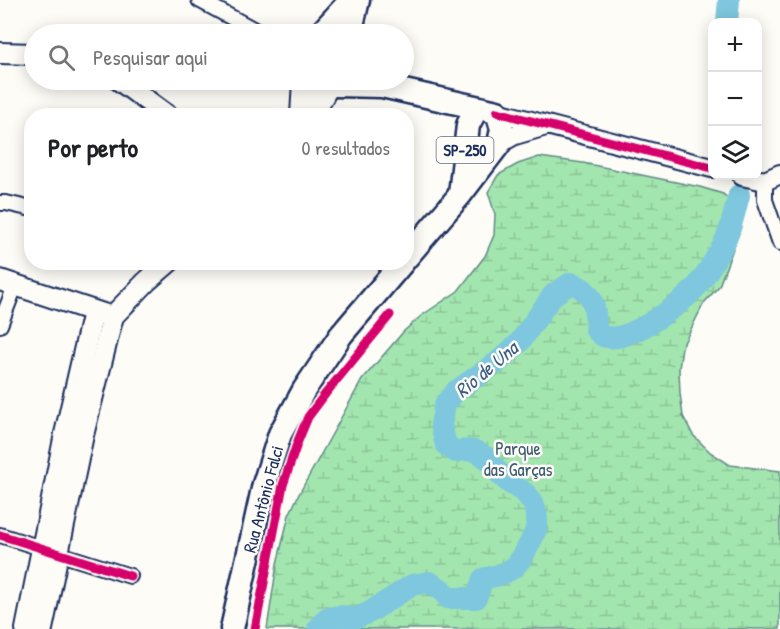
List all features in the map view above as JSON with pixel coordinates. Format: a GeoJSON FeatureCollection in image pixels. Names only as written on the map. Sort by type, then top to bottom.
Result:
{"type":"FeatureCollection","features":[{"type":"Feature","properties":{"kind":"main road"},"geometry":{"type":"LineString","coordinates":[[329,24],[351,0]]}},
{"type":"Feature","properties":{"kind":"main road"},"geometry":{"type":"LineString","coordinates":[[352,24],[358,0]]}},
{"type":"Feature","properties":{"kind":"main road"},"geometry":{"type":"LineString","coordinates":[[0,53],[24,54]]}},
{"type":"Feature","properties":{"kind":"main road"},"geometry":{"type":"LineString","coordinates":[[133,90],[157,108]]}},
{"type":"Feature","properties":{"kind":"main road"},"geometry":{"type":"LineString","coordinates":[[302,108],[304,90]]}},
{"type":"Feature","properties":{"kind":"main road"},"geometry":{"type":"LineString","coordinates":[[318,108],[330,90]]}},
{"type":"Feature","properties":{"kind":"main road","name":"SP-250"},"geometry":{"type":"LineString","coordinates":[[404,90],[487,110],[502,129],[499,144],[460,195],[414,249]]}},
{"type":"Feature","properties":{"kind":"main road","name":"SP-250"},"geometry":{"type":"LineString","coordinates":[[442,100],[458,129],[467,138],[477,145],[487,147],[499,144]]}},
{"type":"Feature","properties":{"kind":"main road","name":"SP-250"},"geometry":{"type":"LineString","coordinates":[[460,195],[468,124],[487,110]]}},
{"type":"Feature","properties":{"kind":"main road"},"geometry":{"type":"LineString","coordinates":[[42,629],[50,552],[74,434],[103,314],[160,270]]}},
{"type":"Feature","properties":{"kind":"main road","name":"Rua Antônio Falci"},"geometry":{"type":"LineString","coordinates":[[232,629],[264,484],[280,434],[304,390],[341,335],[396,270]]}},
{"type":"Feature","properties":{"kind":"main road"},"geometry":{"type":"LineString","coordinates":[[8,283],[103,314]]}},
{"type":"Feature","properties":{"kind":"main road"},"geometry":{"type":"LineString","coordinates":[[26,629],[50,552]]}},
{"type":"Feature","properties":{"kind":"street"},"geometry":{"type":"LineString","coordinates":[[200,0],[244,24]]}},
{"type":"Feature","properties":{"kind":"street","name":"SP-250"},"geometry":{"type":"LineString","coordinates":[[487,110],[551,125]]}},
{"type":"Feature","properties":{"kind":"street"},"geometry":{"type":"LineString","coordinates":[[499,144],[524,132],[551,125],[708,167]]}},
{"type":"Feature","properties":{"kind":"street"},"geometry":{"type":"LineString","coordinates":[[772,178],[765,200],[780,243]]}},
{"type":"Feature","properties":{"kind":"street"},"geometry":{"type":"LineString","coordinates":[[0,203],[6,202],[24,207]]}},
{"type":"Feature","properties":{"kind":"street"},"geometry":{"type":"LineString","coordinates":[[0,326],[8,283]]}},
{"type":"Feature","properties":{"kind":"street"},"geometry":{"type":"LineString","coordinates":[[0,536],[129,576]]}},
{"type":"Feature","properties":{"kind":"green space","name":"Parque das Garças"},"geometry":{"type":"Polygon","coordinates":[[[539,157],[583,163],[700,187],[723,194],[744,212],[739,233],[719,286],[704,303],[682,347],[679,369],[680,393],[683,416],[693,435],[710,452],[730,465],[780,471],[780,629],[267,629],[277,564],[289,515],[362,380],[404,331],[421,316],[458,291],[485,256],[494,235],[495,214],[488,192],[498,175],[518,164],[539,157]]]}},
{"type":"Feature","properties":{"kind":"waterway","name":"Rio de Una"},"geometry":{"type":"LineString","coordinates":[[727,18],[729,0]]}},
{"type":"Feature","properties":{"kind":"waterway","name":"Rio de Una"},"geometry":{"type":"LineString","coordinates":[[318,629],[327,618],[342,616],[354,619],[370,612],[412,585],[429,582],[441,589],[448,598],[476,598],[483,579],[506,572],[516,565],[528,548],[536,529],[537,520],[532,501],[507,481],[480,453],[466,450],[456,452],[446,445],[441,425],[445,404],[456,391],[499,361],[519,343],[553,295],[571,283],[579,286],[589,296],[594,308],[596,330],[606,337],[629,334],[668,311],[690,294],[715,260],[729,231],[739,195]]}},
{"type":"Feature","properties":{"kind":"cycle path"},"geometry":{"type":"LineString","coordinates":[[497,112],[708,167]]}},
{"type":"Feature","properties":{"kind":"cycle path"},"geometry":{"type":"LineString","coordinates":[[255,629],[283,485],[308,417],[390,315]]}},
{"type":"Feature","properties":{"kind":"cycle path"},"geometry":{"type":"LineString","coordinates":[[0,535],[130,576]]}}]}
